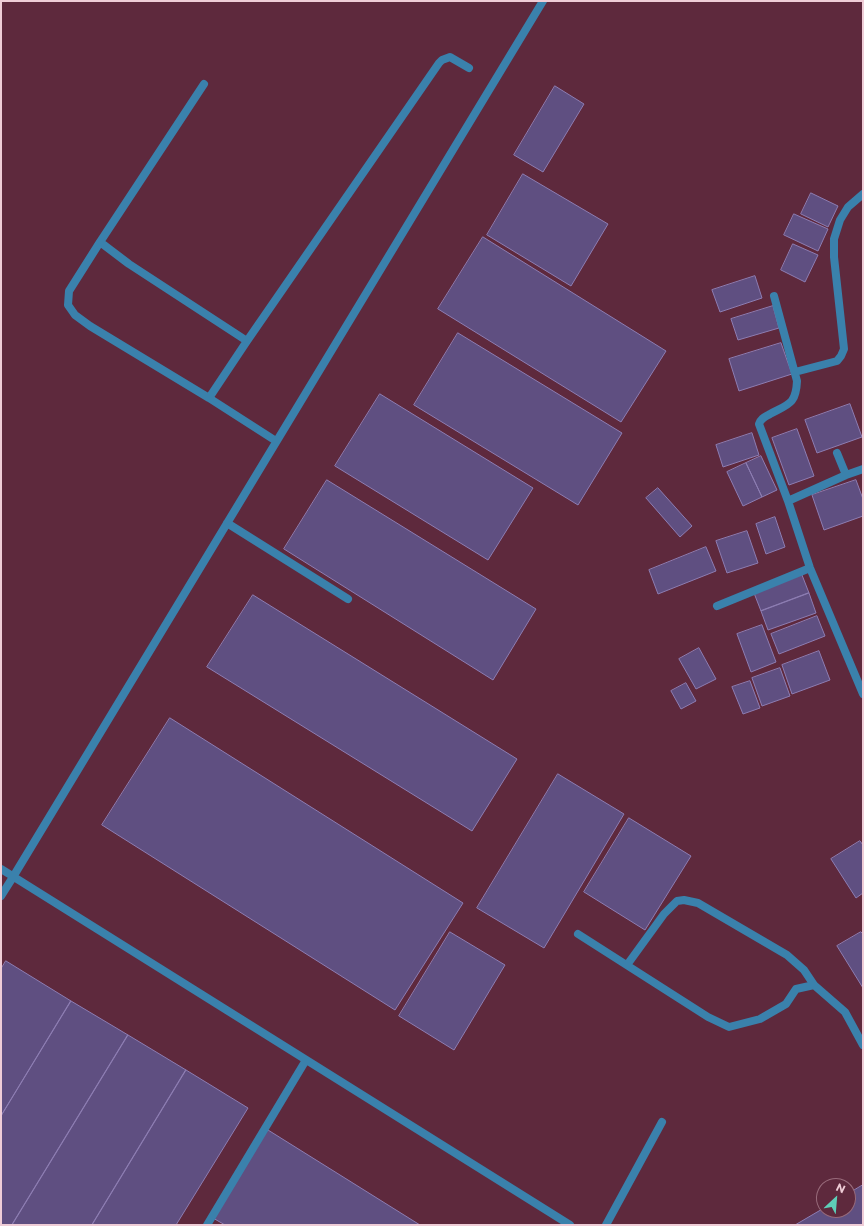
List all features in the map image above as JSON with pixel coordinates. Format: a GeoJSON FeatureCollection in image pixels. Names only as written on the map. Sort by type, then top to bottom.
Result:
{"type":"FeatureCollection","features":[{"type":"Feature","properties":{"kind":"street"},"geometry":{"type":"LineString","coordinates":[[1,896],[543,1]]}},
{"type":"Feature","properties":{"kind":"street"},"geometry":{"type":"LineString","coordinates":[[208,398],[439,63],[450,56],[469,68]]}},
{"type":"Feature","properties":{"kind":"street"},"geometry":{"type":"LineString","coordinates":[[204,84],[69,291],[68,305],[75,315],[90,326],[276,441]]}},
{"type":"Feature","properties":{"kind":"street"},"geometry":{"type":"LineString","coordinates":[[795,372],[836,362],[844,349],[837,288],[834,239],[840,220],[848,207],[863,194]]}},
{"type":"Feature","properties":{"kind":"street"},"geometry":{"type":"LineString","coordinates":[[100,242],[129,264],[247,341]]}},
{"type":"Feature","properties":{"kind":"street"},"geometry":{"type":"LineString","coordinates":[[774,296],[795,372],[797,392],[789,404],[763,418],[759,424],[788,501],[810,568],[863,694]]}},
{"type":"Feature","properties":{"kind":"street"},"geometry":{"type":"LineString","coordinates":[[837,453],[846,475]]}},
{"type":"Feature","properties":{"kind":"street"},"geometry":{"type":"LineString","coordinates":[[788,501],[863,469]]}},
{"type":"Feature","properties":{"kind":"street"},"geometry":{"type":"LineString","coordinates":[[227,523],[348,599]]}},
{"type":"Feature","properties":{"kind":"street"},"geometry":{"type":"LineString","coordinates":[[717,606],[810,568]]}},
{"type":"Feature","properties":{"kind":"street"},"geometry":{"type":"LineString","coordinates":[[1,869],[570,1225]]}},
{"type":"Feature","properties":{"kind":"street"},"geometry":{"type":"LineString","coordinates":[[627,965],[664,914],[677,901],[684,900],[698,903],[787,955],[804,970],[814,985],[845,1012],[863,1046]]}},
{"type":"Feature","properties":{"kind":"street"},"geometry":{"type":"LineString","coordinates":[[578,934],[708,1017],[729,1027],[760,1019],[786,1004],[796,989],[814,985]]}},
{"type":"Feature","properties":{"kind":"street"},"geometry":{"type":"LineString","coordinates":[[207,1225],[306,1060]]}},
{"type":"Feature","properties":{"kind":"street"},"geometry":{"type":"LineString","coordinates":[[606,1225],[662,1122]]}},
{"type":"Feature","properties":{"kind":"building"},"geometry":{"type":"Polygon","coordinates":[[[555,86],[584,104],[543,172],[514,155],[555,86]]]}},
{"type":"Feature","properties":{"kind":"building"},"geometry":{"type":"Polygon","coordinates":[[[523,174],[608,224],[571,286],[487,235],[523,174]]]}},
{"type":"Feature","properties":{"kind":"building"},"geometry":{"type":"Polygon","coordinates":[[[811,193],[838,206],[828,227],[801,214],[811,193]]]}},
{"type":"Feature","properties":{"kind":"building"},"geometry":{"type":"Polygon","coordinates":[[[794,214],[828,229],[818,251],[784,235],[794,214]]]}},
{"type":"Feature","properties":{"kind":"building"},"geometry":{"type":"Polygon","coordinates":[[[483,237],[666,351],[621,422],[438,309],[483,237]]]}},
{"type":"Feature","properties":{"kind":"building"},"geometry":{"type":"Polygon","coordinates":[[[793,244],[818,255],[805,282],[781,270],[793,244]]]}},
{"type":"Feature","properties":{"kind":"building"},"geometry":{"type":"Polygon","coordinates":[[[755,276],[762,298],[720,312],[712,290],[755,276]]]}},
{"type":"Feature","properties":{"kind":"building"},"geometry":{"type":"Polygon","coordinates":[[[773,306],[779,328],[738,340],[731,319],[773,306]]]}},
{"type":"Feature","properties":{"kind":"building"},"geometry":{"type":"Polygon","coordinates":[[[458,333],[622,433],[578,505],[414,405],[458,333]]]}},
{"type":"Feature","properties":{"kind":"building"},"geometry":{"type":"Polygon","coordinates":[[[781,343],[792,374],[739,391],[729,359],[781,343]]]}},
{"type":"Feature","properties":{"kind":"building"},"geometry":{"type":"Polygon","coordinates":[[[380,394],[533,488],[488,560],[335,466],[380,394]]]}},
{"type":"Feature","properties":{"kind":"building"},"geometry":{"type":"Polygon","coordinates":[[[850,404],[862,437],[817,453],[805,420],[850,404]]]}},
{"type":"Feature","properties":{"kind":"building"},"geometry":{"type":"Polygon","coordinates":[[[797,429],[814,476],[789,485],[772,438],[797,429]]]}},
{"type":"Feature","properties":{"kind":"building"},"geometry":{"type":"Polygon","coordinates":[[[752,433],[759,455],[723,467],[716,445],[752,433]]]}},
{"type":"Feature","properties":{"kind":"building"},"geometry":{"type":"Polygon","coordinates":[[[761,456],[777,490],[762,497],[746,463],[761,456]]]}},
{"type":"Feature","properties":{"kind":"building"},"geometry":{"type":"Polygon","coordinates":[[[746,463],[762,497],[743,506],[727,472],[746,463]]]}},
{"type":"Feature","properties":{"kind":"building"},"geometry":{"type":"Polygon","coordinates":[[[327,480],[536,609],[493,680],[284,549],[327,480]]]}},
{"type":"Feature","properties":{"kind":"building"},"geometry":{"type":"Polygon","coordinates":[[[856,480],[863,499],[863,516],[824,530],[812,495],[856,480]]]}},
{"type":"Feature","properties":{"kind":"building"},"geometry":{"type":"Polygon","coordinates":[[[658,488],[692,526],[680,537],[646,498],[658,488]]]}},
{"type":"Feature","properties":{"kind":"building"},"geometry":{"type":"Polygon","coordinates":[[[775,517],[785,547],[766,554],[756,524],[775,517]]]}},
{"type":"Feature","properties":{"kind":"building"},"geometry":{"type":"Polygon","coordinates":[[[747,531],[758,563],[727,573],[716,541],[747,531]]]}},
{"type":"Feature","properties":{"kind":"building"},"geometry":{"type":"Polygon","coordinates":[[[706,547],[716,571],[658,594],[649,570],[706,547]]]}},
{"type":"Feature","properties":{"kind":"building"},"geometry":{"type":"Polygon","coordinates":[[[802,575],[809,593],[761,611],[754,593],[802,575]]]}},
{"type":"Feature","properties":{"kind":"building"},"geometry":{"type":"Polygon","coordinates":[[[809,593],[816,613],[768,630],[761,611],[809,593]]]}},
{"type":"Feature","properties":{"kind":"building"},"geometry":{"type":"Polygon","coordinates":[[[253,595],[517,759],[472,831],[207,667],[253,595]]]}},
{"type":"Feature","properties":{"kind":"building"},"geometry":{"type":"Polygon","coordinates":[[[817,616],[825,636],[779,654],[771,634],[817,616]]]}},
{"type":"Feature","properties":{"kind":"building"},"geometry":{"type":"Polygon","coordinates":[[[762,625],[776,662],[751,672],[737,634],[762,625]]]}},
{"type":"Feature","properties":{"kind":"building"},"geometry":{"type":"Polygon","coordinates":[[[699,648],[716,679],[696,689],[679,659],[699,648]]]}},
{"type":"Feature","properties":{"kind":"building"},"geometry":{"type":"Polygon","coordinates":[[[819,651],[830,680],[792,694],[782,665],[819,651]]]}},
{"type":"Feature","properties":{"kind":"building"},"geometry":{"type":"Polygon","coordinates":[[[780,668],[790,696],[762,706],[752,678],[780,668]]]}},
{"type":"Feature","properties":{"kind":"building"},"geometry":{"type":"Polygon","coordinates":[[[750,681],[760,708],[743,714],[732,687],[750,681]]]}},
{"type":"Feature","properties":{"kind":"building"},"geometry":{"type":"Polygon","coordinates":[[[686,683],[696,701],[681,709],[671,691],[686,683]]]}},
{"type":"Feature","properties":{"kind":"building"},"geometry":{"type":"Polygon","coordinates":[[[170,718],[463,903],[395,1010],[102,825],[170,718]]]}},
{"type":"Feature","properties":{"kind":"building"},"geometry":{"type":"Polygon","coordinates":[[[558,774],[624,814],[544,948],[477,908],[558,774]]]}},
{"type":"Feature","properties":{"kind":"building"},"geometry":{"type":"Polygon","coordinates":[[[629,818],[691,856],[645,930],[584,892],[629,818]]]}},
{"type":"Feature","properties":{"kind":"building"},"geometry":{"type":"Polygon","coordinates":[[[860,841],[863,845],[863,893],[856,898],[831,859],[860,841]]]}},
{"type":"Feature","properties":{"kind":"building"},"geometry":{"type":"Polygon","coordinates":[[[450,932],[505,965],[454,1050],[399,1016],[450,932]]]}},
{"type":"Feature","properties":{"kind":"building"},"geometry":{"type":"Polygon","coordinates":[[[861,932],[863,934],[863,988],[837,946],[861,932]]]}},
{"type":"Feature","properties":{"kind":"building"},"geometry":{"type":"Polygon","coordinates":[[[6,961],[71,1001],[1,1116],[1,969],[6,961]]]}},
{"type":"Feature","properties":{"kind":"building"},"geometry":{"type":"Polygon","coordinates":[[[71,1001],[128,1035],[12,1225],[1,1225],[1,1116],[71,1001]]]}},
{"type":"Feature","properties":{"kind":"building"},"geometry":{"type":"Polygon","coordinates":[[[128,1035],[186,1070],[92,1225],[12,1225],[128,1035]]]}},
{"type":"Feature","properties":{"kind":"building"},"geometry":{"type":"Polygon","coordinates":[[[186,1070],[248,1108],[176,1225],[92,1225],[186,1070]]]}},
{"type":"Feature","properties":{"kind":"building"},"geometry":{"type":"Polygon","coordinates":[[[268,1130],[420,1225],[225,1225],[213,1218],[268,1130]]]}},
{"type":"Feature","properties":{"kind":"building"},"geometry":{"type":"Polygon","coordinates":[[[863,1185],[863,1225],[795,1225],[816,1213],[816,1218],[856,1218],[856,1189],[863,1185]]]}}]}
